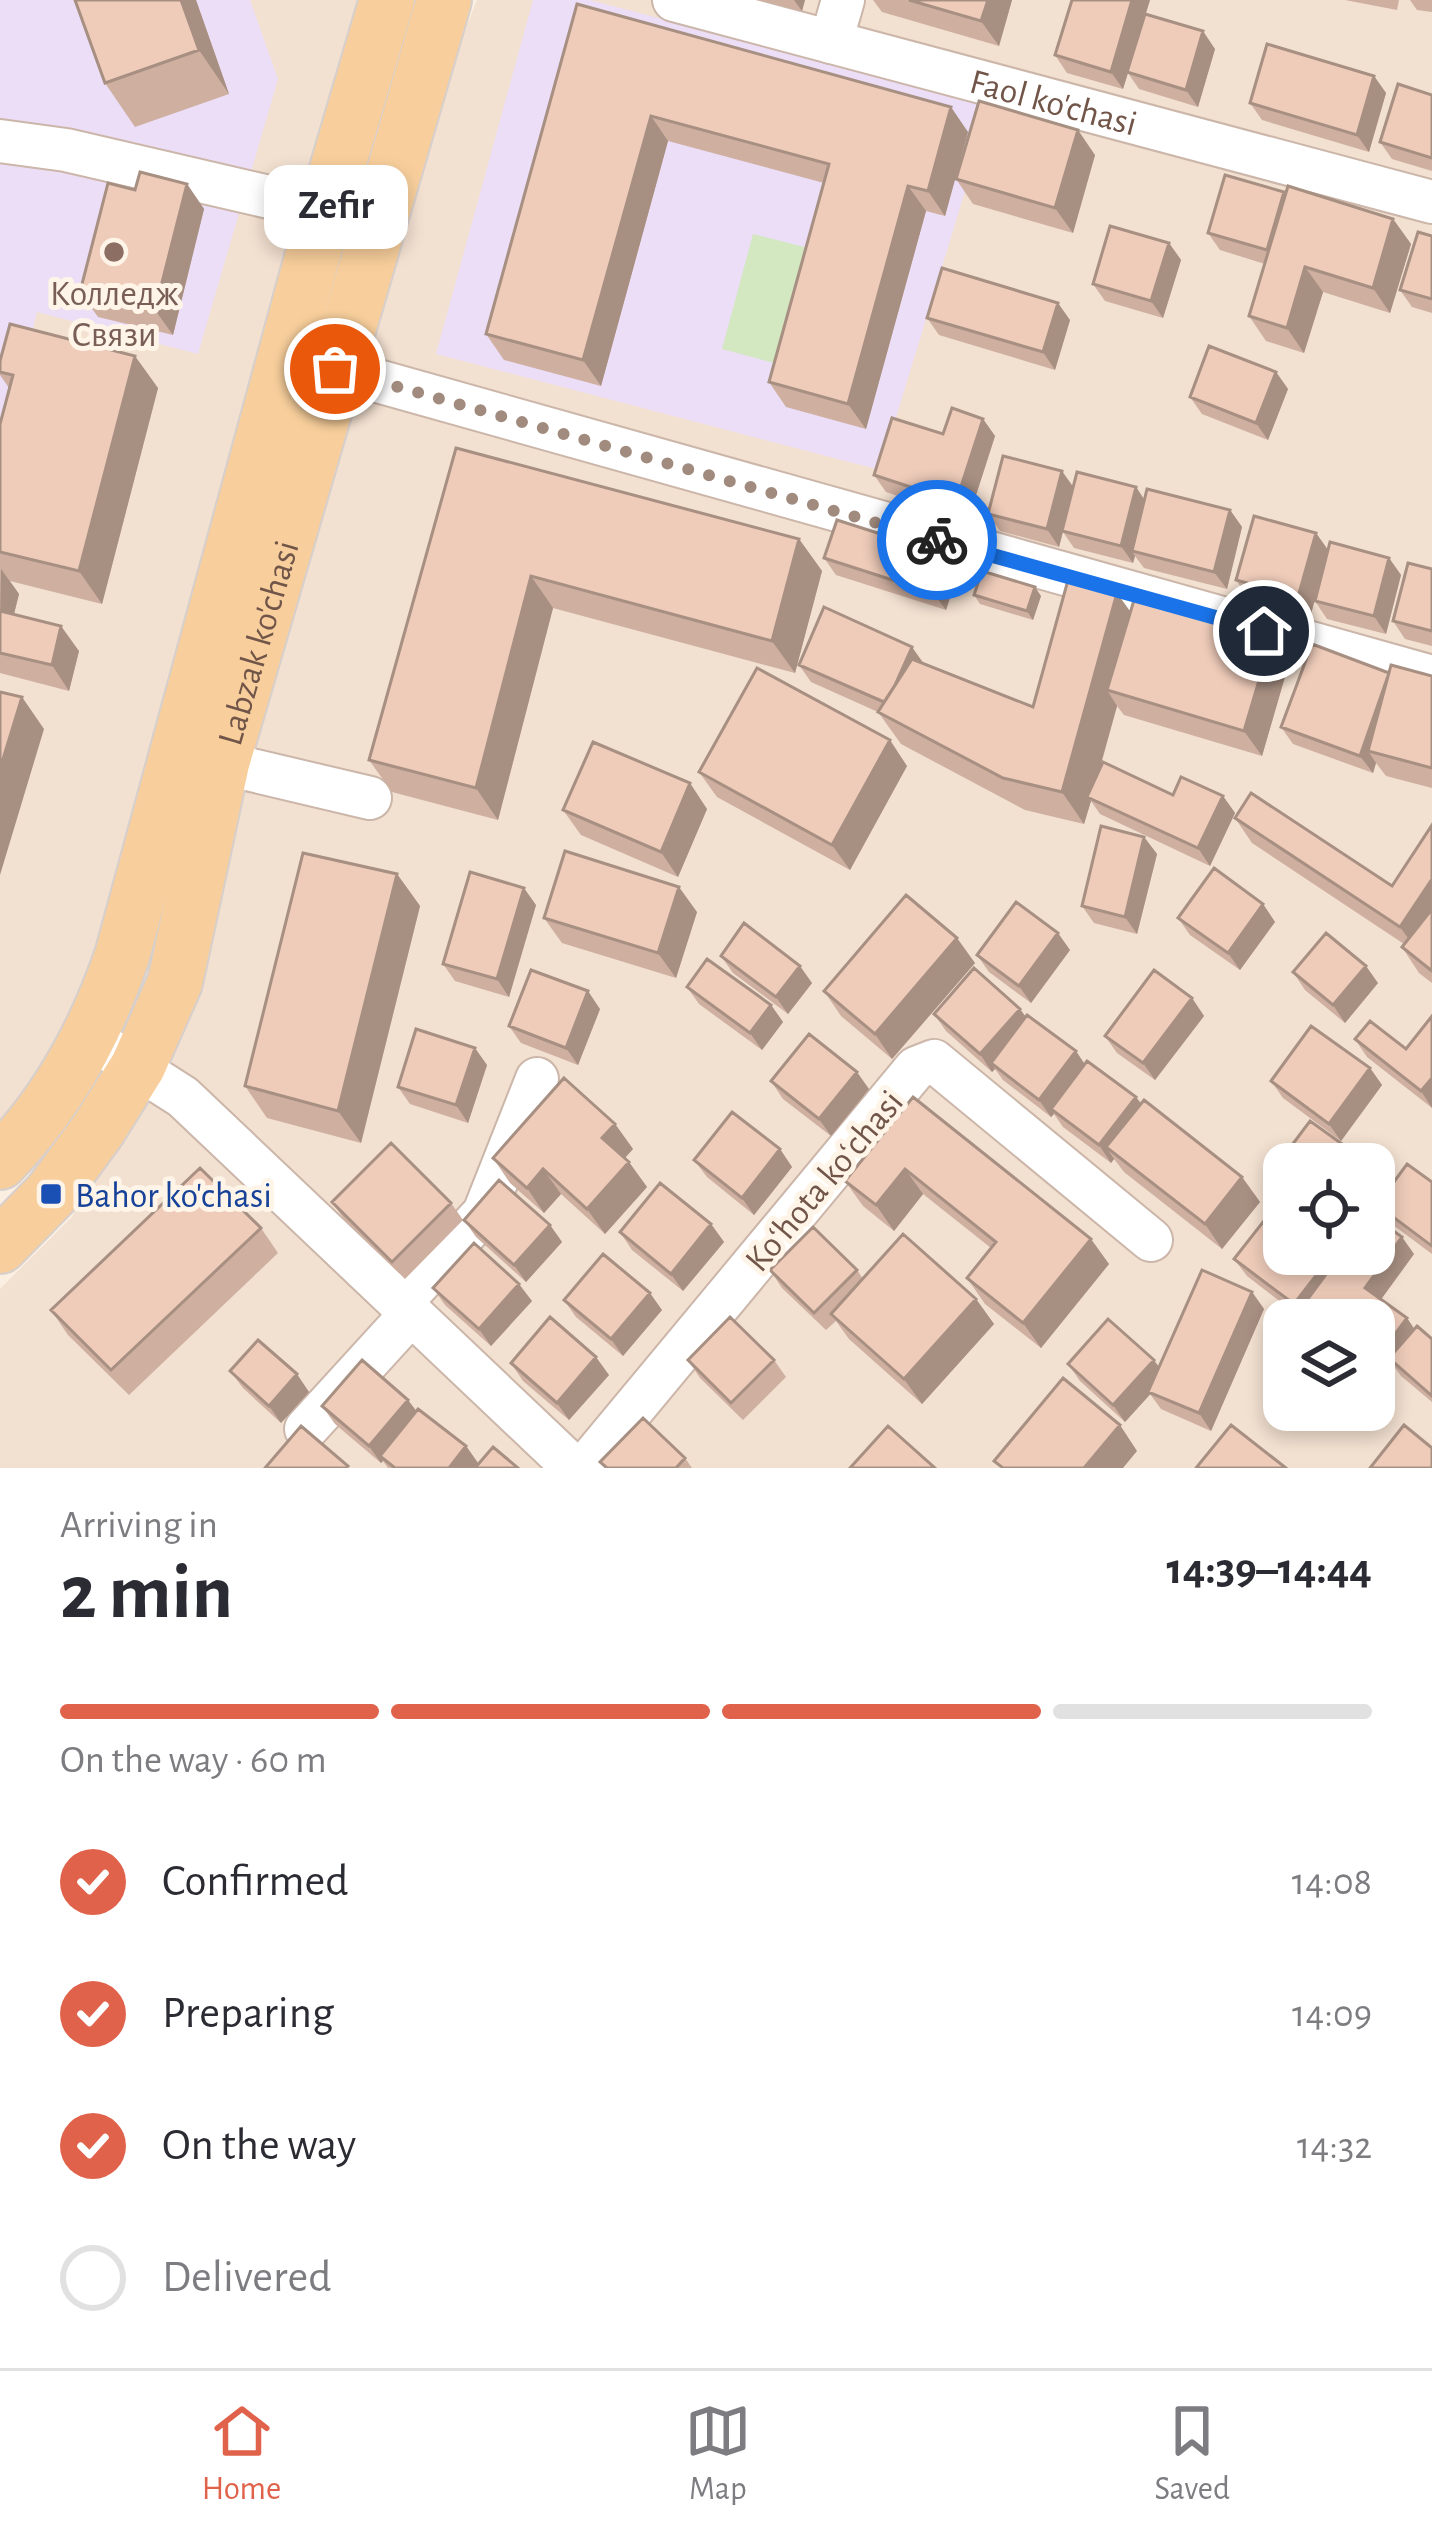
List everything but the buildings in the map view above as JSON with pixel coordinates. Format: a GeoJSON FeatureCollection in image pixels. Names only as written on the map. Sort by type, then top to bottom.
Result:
{"type":"FeatureCollection","features":[{"type":"Feature","properties":{"kind":"main road","name":"Labzak ko'chasi"},"geometry":{"type":"LineString","coordinates":[[0,1162],[44,1110],[89,1037],[132,925],[325,210],[387,0]]}},
{"type":"Feature","properties":{"kind":"main road","name":"Labzak ko'chasi"},"geometry":{"type":"LineString","coordinates":[[0,1246],[75,1164],[138,1066],[183,956],[222,763],[444,0]]}},
{"type":"Feature","properties":{"kind":"street","name":"Faol ko'chasi"},"geometry":{"type":"LineString","coordinates":[[674,0],[1432,202]]}},
{"type":"Feature","properties":{"kind":"street"},"geometry":{"type":"LineString","coordinates":[[831,42],[843,0]]}},
{"type":"Feature","properties":{"kind":"street"},"geometry":{"type":"LineString","coordinates":[[0,141],[66,150],[325,210]]}},
{"type":"Feature","properties":{"kind":"street"},"geometry":{"type":"LineString","coordinates":[[335,369],[1432,677]]}},
{"type":"Feature","properties":{"kind":"street"},"geometry":{"type":"LineString","coordinates":[[222,763],[370,798]]}},
{"type":"Feature","properties":{"kind":"street"},"geometry":{"type":"LineString","coordinates":[[89,1037],[183,1097],[574,1468]]}},
{"type":"Feature","properties":{"kind":"street","name":"Koʻhota koʻchasi"},"geometry":{"type":"LineString","coordinates":[[584,1468],[916,1068],[926,1062],[934,1061],[1151,1240]]}},
{"type":"Feature","properties":{"kind":"street"},"geometry":{"type":"LineString","coordinates":[[306,1429],[484,1213],[537,1079]]}},
{"type":"Feature","properties":{"kind":"shaded area"},"geometry":{"type":"Polygon","coordinates":[[[0,0],[392,0],[132,925],[0,1162],[0,0]]]}},
{"type":"Feature","properties":{"kind":"shaded area","name":"Колледж Связи"},"geometry":{"type":"Polygon","coordinates":[[[0,0],[250,0],[278,79],[198,354],[37,312],[0,463],[0,0]]]}},
{"type":"Feature","properties":{"kind":"shaded area"},"geometry":{"type":"Polygon","coordinates":[[[477,0],[1432,0],[1432,1468],[0,1468],[0,1289],[72,1217],[138,1066],[331,368],[477,0]]]}},
{"type":"Feature","properties":{"kind":"shaded area"},"geometry":{"type":"Polygon","coordinates":[[[533,0],[590,0],[991,106],[880,470],[436,354],[533,0]]]}},
{"type":"Feature","properties":{"kind":"green space"},"geometry":{"type":"Polygon","coordinates":[[[753,234],[820,251],[789,367],[722,349],[753,234]]]}},
{"type":"Feature","properties":{"kind":"way so far"},"geometry":{"type":"LineString","coordinates":[[335,369],[937,540]]}},
{"type":"Feature","properties":{"kind":"place","name":"Колледж Связи"},"geometry":{"type":"Point","coordinates":[114,252]}},
{"type":"Feature","properties":{"kind":"place","name":"Zefir"},"geometry":{"type":"Point","coordinates":[335,369]}},
{"type":"Feature","properties":{"kind":"place","name":"Bahor ko'chasi"},"geometry":{"type":"Point","coordinates":[51,1194]}},
{"type":"Feature","properties":{"kind":"route"},"geometry":{"type":"LineString","coordinates":[[937,540],[1264,631]]}}]}
